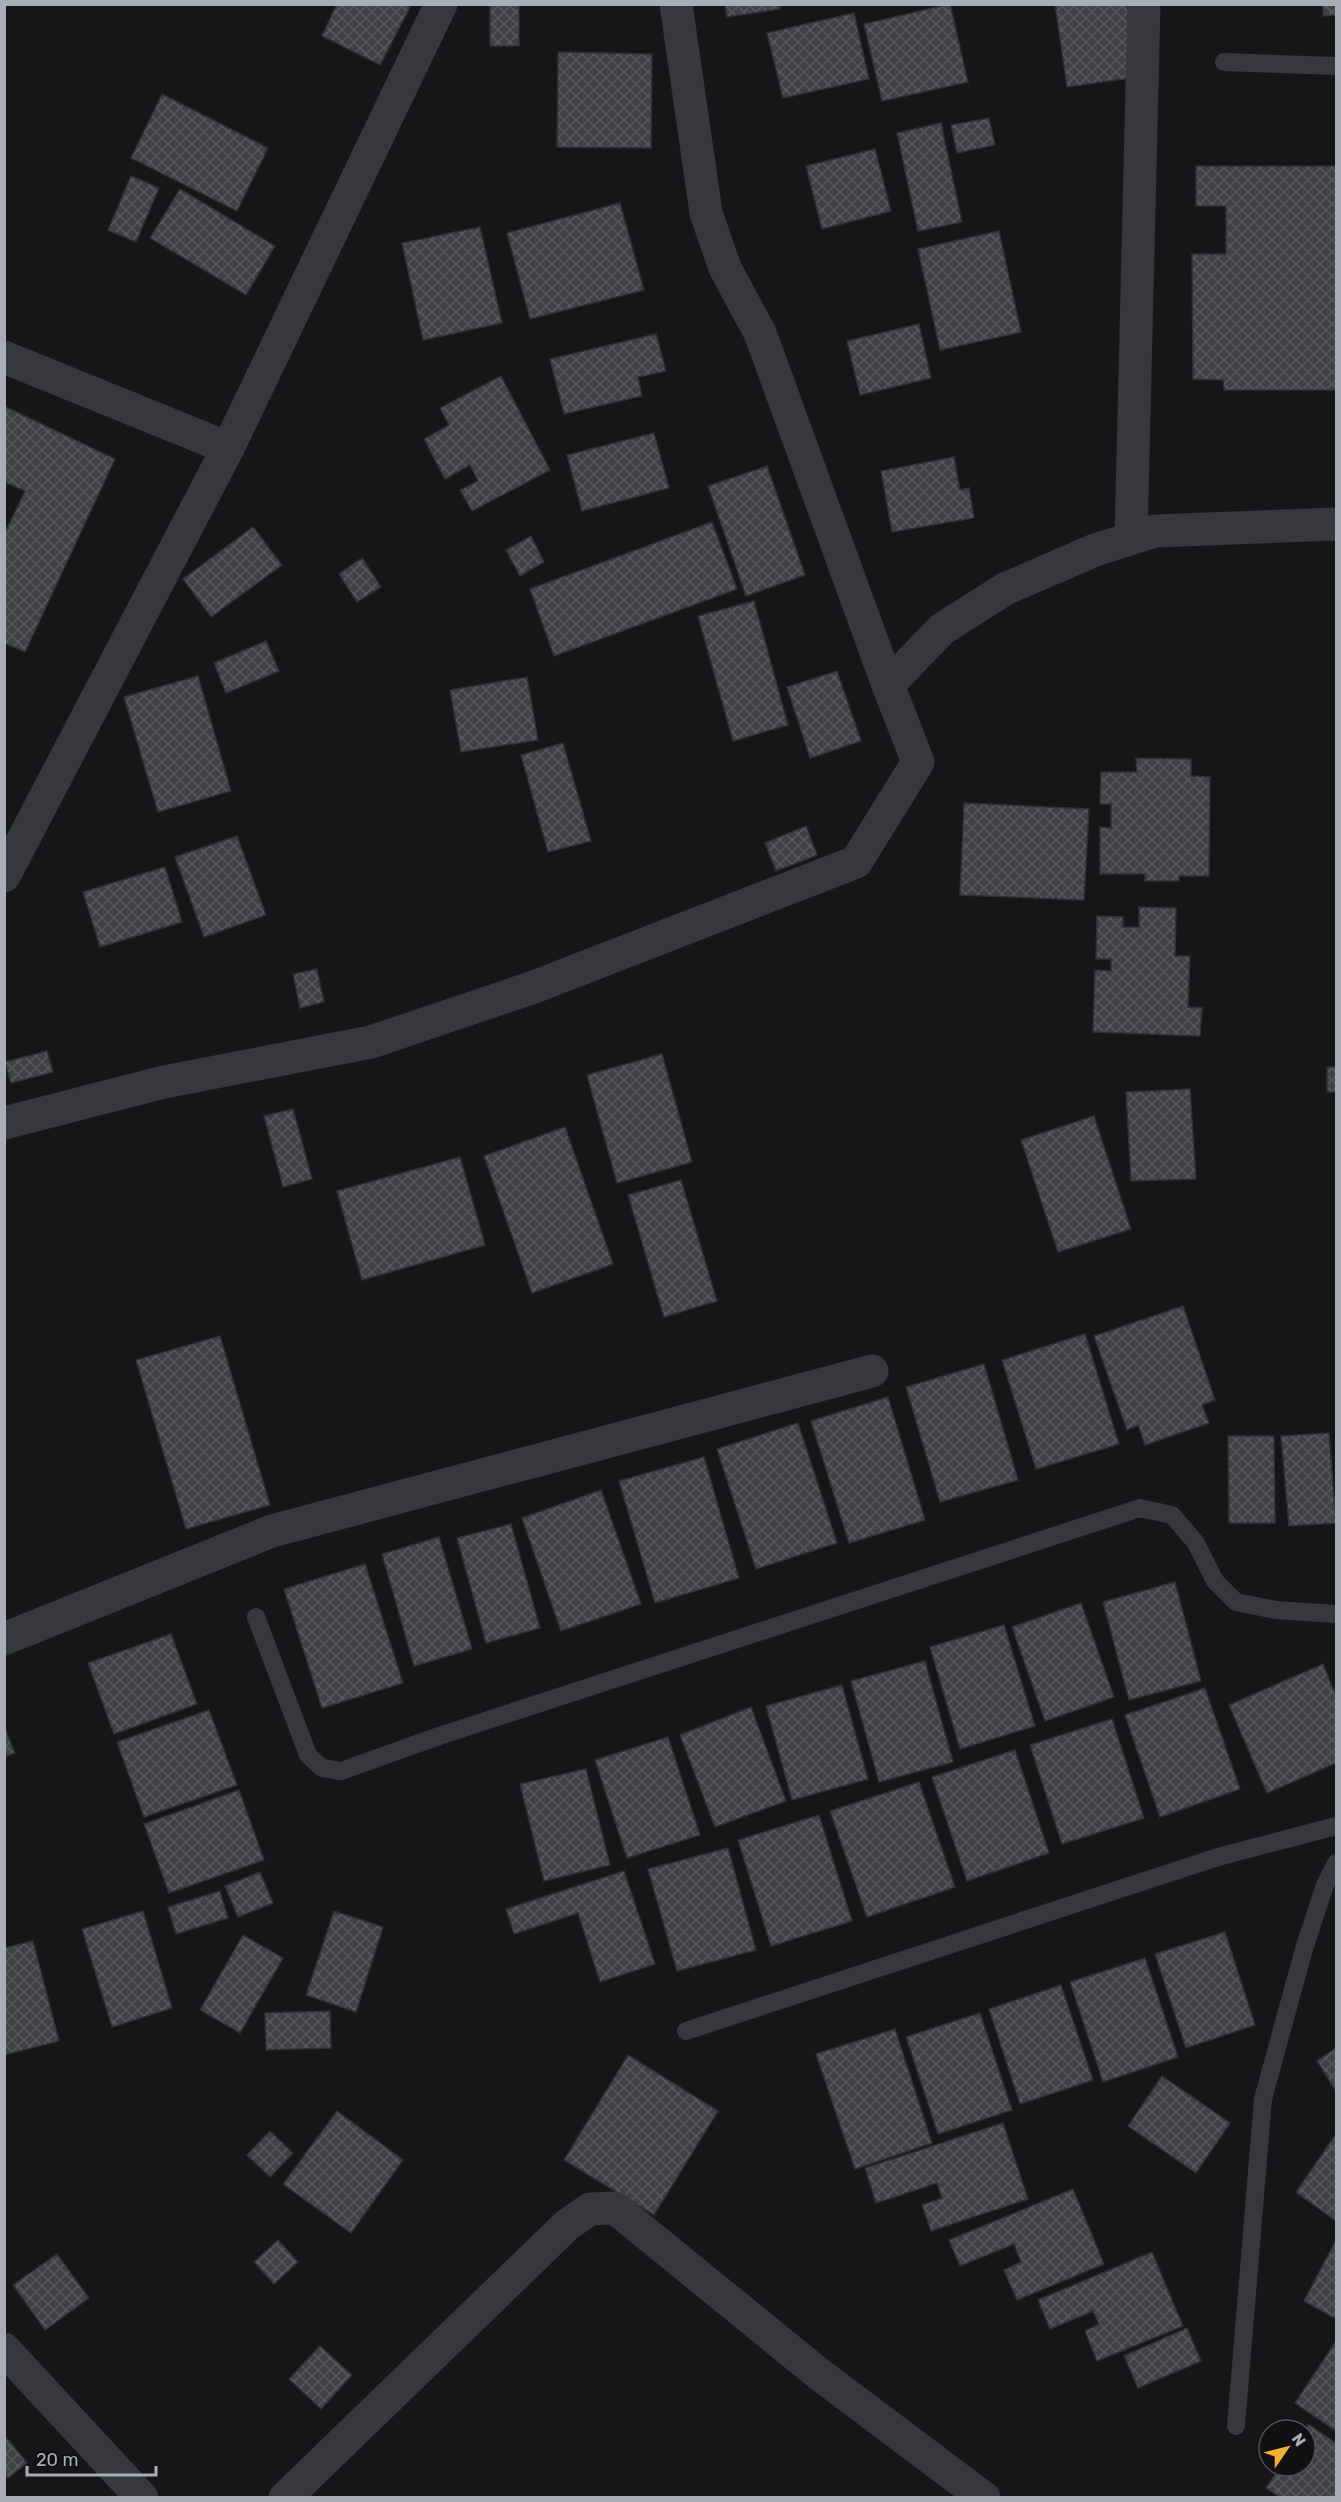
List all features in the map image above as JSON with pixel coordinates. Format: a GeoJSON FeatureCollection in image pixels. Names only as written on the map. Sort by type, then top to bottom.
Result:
{"type":"FeatureCollection","features":[{"type":"Feature","properties":{"kind":"street"},"geometry":{"type":"LineString","coordinates":[[4,876],[228,448],[441,4]]}},
{"type":"Feature","properties":{"kind":"street"},"geometry":{"type":"LineString","coordinates":[[4,1123],[164,1082],[371,1042],[534,987],[856,862],[918,762],[760,333],[725,268],[706,213],[676,4]]}},
{"type":"Feature","properties":{"kind":"street"},"geometry":{"type":"LineString","coordinates":[[1131,538],[1144,4]]}},
{"type":"Feature","properties":{"kind":"street"},"geometry":{"type":"LineString","coordinates":[[4,357],[228,448]]}},
{"type":"Feature","properties":{"kind":"street"},"geometry":{"type":"LineString","coordinates":[[888,685],[942,629],[1005,589],[1095,550],[1155,531],[1336,524]]}},
{"type":"Feature","properties":{"kind":"street"},"geometry":{"type":"LineString","coordinates":[[4,1639],[272,1531],[872,1371]]}},
{"type":"Feature","properties":{"kind":"street"},"geometry":{"type":"LineString","coordinates":[[285,2498],[567,2225],[590,2209],[615,2208],[819,2374],[984,2498]]}},
{"type":"Feature","properties":{"kind":"street"},"geometry":{"type":"LineString","coordinates":[[4,2349],[142,2498]]}},
{"type":"Feature","properties":{"kind":"lane"},"geometry":{"type":"LineString","coordinates":[[1224,62],[1336,66]]}},
{"type":"Feature","properties":{"kind":"lane"},"geometry":{"type":"LineString","coordinates":[[256,1617],[308,1755],[322,1768],[341,1772],[439,1736],[1140,1508],[1172,1515],[1196,1542],[1215,1581],[1236,1602],[1275,1610],[1336,1614]]}},
{"type":"Feature","properties":{"kind":"lane"},"geometry":{"type":"LineString","coordinates":[[686,2031],[1218,1857],[1336,1826]]}},
{"type":"Feature","properties":{"kind":"lane"},"geometry":{"type":"LineString","coordinates":[[1236,2426],[1263,2099],[1304,1949],[1324,1885],[1336,1863]]}},
{"type":"Feature","properties":{"kind":"building"},"geometry":{"type":"Polygon","coordinates":[[[337,4],[406,4],[410,7],[380,65],[322,36],[337,4]]]}},
{"type":"Feature","properties":{"kind":"building"},"geometry":{"type":"Polygon","coordinates":[[[490,4],[519,4],[519,46],[490,46],[490,4]]]}},
{"type":"Feature","properties":{"kind":"building"},"geometry":{"type":"Polygon","coordinates":[[[725,4],[779,4],[780,9],[727,17],[725,4]]]}},
{"type":"Feature","properties":{"kind":"building"},"geometry":{"type":"Polygon","coordinates":[[[950,4],[968,82],[882,101],[864,24],[950,4]]]}},
{"type":"Feature","properties":{"kind":"building"},"geometry":{"type":"Polygon","coordinates":[[[1055,4],[1127,4],[1138,77],[1067,87],[1055,4]]]}},
{"type":"Feature","properties":{"kind":"building"},"geometry":{"type":"Polygon","coordinates":[[[1323,4],[1336,4],[1336,15],[1323,16],[1323,4]]]}},
{"type":"Feature","properties":{"kind":"building"},"geometry":{"type":"Polygon","coordinates":[[[854,13],[869,79],[783,98],[767,33],[854,13]]]}},
{"type":"Feature","properties":{"kind":"building"},"geometry":{"type":"Polygon","coordinates":[[[558,52],[652,54],[651,148],[557,147],[558,52]]]}},
{"type":"Feature","properties":{"kind":"building"},"geometry":{"type":"Polygon","coordinates":[[[162,94],[268,148],[237,211],[131,158],[162,94]]]}},
{"type":"Feature","properties":{"kind":"building"},"geometry":{"type":"Polygon","coordinates":[[[989,118],[995,145],[957,153],[951,125],[989,118]]]}},
{"type":"Feature","properties":{"kind":"building"},"geometry":{"type":"Polygon","coordinates":[[[941,123],[962,222],[918,231],[897,133],[941,123]]]}},
{"type":"Feature","properties":{"kind":"building"},"geometry":{"type":"Polygon","coordinates":[[[875,149],[891,211],[822,229],[806,166],[875,149]]]}},
{"type":"Feature","properties":{"kind":"building"},"geometry":{"type":"Polygon","coordinates":[[[1196,166],[1336,166],[1336,390],[1224,390],[1223,380],[1193,379],[1192,254],[1226,254],[1226,206],[1196,206],[1196,166]]]}},
{"type":"Feature","properties":{"kind":"building"},"geometry":{"type":"Polygon","coordinates":[[[131,176],[159,188],[136,242],[108,230],[131,176]]]}},
{"type":"Feature","properties":{"kind":"building"},"geometry":{"type":"Polygon","coordinates":[[[180,189],[275,246],[246,295],[150,238],[180,189]]]}},
{"type":"Feature","properties":{"kind":"building"},"geometry":{"type":"Polygon","coordinates":[[[620,203],[644,290],[530,319],[507,233],[620,203]]]}},
{"type":"Feature","properties":{"kind":"building"},"geometry":{"type":"Polygon","coordinates":[[[480,227],[502,323],[423,340],[402,243],[480,227]]]}},
{"type":"Feature","properties":{"kind":"building"},"geometry":{"type":"Polygon","coordinates":[[[999,231],[1021,332],[940,350],[918,249],[999,231]]]}},
{"type":"Feature","properties":{"kind":"building"},"geometry":{"type":"Polygon","coordinates":[[[919,324],[931,378],[860,395],[847,341],[919,324]]]}},
{"type":"Feature","properties":{"kind":"building"},"geometry":{"type":"Polygon","coordinates":[[[656,334],[666,371],[638,377],[642,396],[564,414],[550,359],[656,334]]]}},
{"type":"Feature","properties":{"kind":"building"},"geometry":{"type":"Polygon","coordinates":[[[501,376],[550,470],[472,511],[460,490],[478,481],[470,465],[445,479],[424,439],[449,425],[440,408],[501,376]]]}},
{"type":"Feature","properties":{"kind":"building"},"geometry":{"type":"Polygon","coordinates":[[[4,406],[115,459],[25,652],[4,643],[4,535],[25,491],[4,482],[4,406]]]}},
{"type":"Feature","properties":{"kind":"building"},"geometry":{"type":"Polygon","coordinates":[[[654,433],[669,488],[582,511],[567,455],[654,433]]]}},
{"type":"Feature","properties":{"kind":"building"},"geometry":{"type":"Polygon","coordinates":[[[954,457],[960,490],[969,488],[974,518],[892,532],[881,471],[954,457]]]}},
{"type":"Feature","properties":{"kind":"building"},"geometry":{"type":"Polygon","coordinates":[[[767,466],[805,575],[746,596],[708,486],[767,466]]]}},
{"type":"Feature","properties":{"kind":"building"},"geometry":{"type":"Polygon","coordinates":[[[712,522],[737,589],[554,656],[530,589],[712,522]]]}},
{"type":"Feature","properties":{"kind":"building"},"geometry":{"type":"Polygon","coordinates":[[[253,527],[282,565],[211,617],[183,579],[253,527]]]}},
{"type":"Feature","properties":{"kind":"building"},"geometry":{"type":"Polygon","coordinates":[[[531,536],[544,562],[520,576],[506,550],[531,536]]]}},
{"type":"Feature","properties":{"kind":"building"},"geometry":{"type":"Polygon","coordinates":[[[362,558],[381,587],[357,602],[339,574],[362,558]]]}},
{"type":"Feature","properties":{"kind":"building"},"geometry":{"type":"Polygon","coordinates":[[[754,601],[788,725],[733,741],[698,616],[754,601]]]}},
{"type":"Feature","properties":{"kind":"building"},"geometry":{"type":"Polygon","coordinates":[[[266,641],[279,671],[226,693],[214,663],[266,641]]]}},
{"type":"Feature","properties":{"kind":"building"},"geometry":{"type":"Polygon","coordinates":[[[837,671],[861,741],[810,758],[787,687],[837,671]]]}},
{"type":"Feature","properties":{"kind":"building"},"geometry":{"type":"Polygon","coordinates":[[[198,676],[231,791],[158,812],[124,697],[198,676]]]}},
{"type":"Feature","properties":{"kind":"building"},"geometry":{"type":"Polygon","coordinates":[[[527,677],[538,740],[461,752],[450,690],[527,677]]]}},
{"type":"Feature","properties":{"kind":"building"},"geometry":{"type":"Polygon","coordinates":[[[563,743],[591,841],[548,852],[521,755],[563,743]]]}},
{"type":"Feature","properties":{"kind":"building"},"geometry":{"type":"Polygon","coordinates":[[[1136,758],[1191,759],[1191,776],[1210,777],[1209,876],[1179,876],[1179,881],[1145,881],[1145,874],[1100,874],[1100,827],[1111,828],[1111,804],[1100,804],[1101,772],[1137,772],[1136,758]]]}},
{"type":"Feature","properties":{"kind":"building"},"geometry":{"type":"Polygon","coordinates":[[[964,803],[1089,809],[1084,900],[960,895],[964,803]]]}},
{"type":"Feature","properties":{"kind":"building"},"geometry":{"type":"Polygon","coordinates":[[[806,826],[817,855],[776,871],[765,843],[806,826]]]}},
{"type":"Feature","properties":{"kind":"building"},"geometry":{"type":"Polygon","coordinates":[[[237,836],[266,915],[204,937],[175,857],[237,836]]]}},
{"type":"Feature","properties":{"kind":"building"},"geometry":{"type":"Polygon","coordinates":[[[165,867],[182,922],[100,947],[83,892],[165,867]]]}},
{"type":"Feature","properties":{"kind":"building"},"geometry":{"type":"Polygon","coordinates":[[[1139,907],[1176,908],[1175,956],[1190,956],[1188,1007],[1202,1008],[1200,1036],[1093,1032],[1095,970],[1111,971],[1111,959],[1096,959],[1097,916],[1123,917],[1123,927],[1139,927],[1139,907]]]}},
{"type":"Feature","properties":{"kind":"building"},"geometry":{"type":"Polygon","coordinates":[[[317,969],[324,1002],[300,1008],[293,974],[317,969]]]}},
{"type":"Feature","properties":{"kind":"building"},"geometry":{"type":"Polygon","coordinates":[[[47,1051],[53,1072],[11,1083],[5,1062],[47,1051]]]}},
{"type":"Feature","properties":{"kind":"building"},"geometry":{"type":"Polygon","coordinates":[[[662,1054],[692,1162],[617,1183],[587,1075],[662,1054]]]}},
{"type":"Feature","properties":{"kind":"building"},"geometry":{"type":"Polygon","coordinates":[[[1327,1067],[1336,1067],[1336,1092],[1327,1092],[1327,1067]]]}},
{"type":"Feature","properties":{"kind":"building"},"geometry":{"type":"Polygon","coordinates":[[[1190,1089],[1196,1179],[1131,1181],[1126,1092],[1190,1089]]]}},
{"type":"Feature","properties":{"kind":"building"},"geometry":{"type":"Polygon","coordinates":[[[293,1109],[312,1179],[283,1187],[264,1116],[293,1109]]]}},
{"type":"Feature","properties":{"kind":"building"},"geometry":{"type":"Polygon","coordinates":[[[1094,1116],[1131,1229],[1058,1252],[1021,1140],[1094,1116]]]}},
{"type":"Feature","properties":{"kind":"building"},"geometry":{"type":"Polygon","coordinates":[[[565,1127],[613,1264],[532,1293],[484,1156],[565,1127]]]}},
{"type":"Feature","properties":{"kind":"building"},"geometry":{"type":"Polygon","coordinates":[[[460,1157],[485,1245],[362,1280],[337,1191],[460,1157]]]}},
{"type":"Feature","properties":{"kind":"building"},"geometry":{"type":"Polygon","coordinates":[[[681,1180],[717,1301],[664,1317],[628,1195],[681,1180]]]}},
{"type":"Feature","properties":{"kind":"building"},"geometry":{"type":"Polygon","coordinates":[[[1183,1306],[1215,1400],[1202,1405],[1209,1423],[1145,1445],[1138,1425],[1127,1430],[1094,1336],[1183,1306]]]}},
{"type":"Feature","properties":{"kind":"building"},"geometry":{"type":"Polygon","coordinates":[[[1085,1334],[1119,1444],[1036,1469],[1002,1360],[1085,1334]]]}},
{"type":"Feature","properties":{"kind":"building"},"geometry":{"type":"Polygon","coordinates":[[[220,1336],[270,1505],[186,1529],[136,1360],[220,1336]]]}},
{"type":"Feature","properties":{"kind":"building"},"geometry":{"type":"Polygon","coordinates":[[[984,1364],[1018,1480],[940,1502],[906,1387],[984,1364]]]}},
{"type":"Feature","properties":{"kind":"building"},"geometry":{"type":"Polygon","coordinates":[[[888,1397],[925,1520],[849,1543],[811,1421],[888,1397]]]}},
{"type":"Feature","properties":{"kind":"building"},"geometry":{"type":"Polygon","coordinates":[[[798,1423],[837,1543],[756,1569],[717,1449],[798,1423]]]}},
{"type":"Feature","properties":{"kind":"building"},"geometry":{"type":"Polygon","coordinates":[[[1329,1433],[1336,1523],[1289,1526],[1281,1436],[1329,1433]]]}},
{"type":"Feature","properties":{"kind":"building"},"geometry":{"type":"Polygon","coordinates":[[[1228,1436],[1274,1436],[1275,1523],[1229,1523],[1228,1436]]]}},
{"type":"Feature","properties":{"kind":"building"},"geometry":{"type":"Polygon","coordinates":[[[704,1457],[739,1578],[655,1603],[619,1481],[704,1457]]]}},
{"type":"Feature","properties":{"kind":"building"},"geometry":{"type":"Polygon","coordinates":[[[601,1490],[641,1604],[561,1631],[522,1518],[601,1490]]]}},
{"type":"Feature","properties":{"kind":"building"},"geometry":{"type":"Polygon","coordinates":[[[511,1524],[540,1628],[486,1643],[457,1538],[511,1524]]]}},
{"type":"Feature","properties":{"kind":"building"},"geometry":{"type":"Polygon","coordinates":[[[439,1537],[472,1649],[414,1666],[382,1554],[439,1537]]]}},
{"type":"Feature","properties":{"kind":"building"},"geometry":{"type":"Polygon","coordinates":[[[365,1564],[403,1683],[322,1708],[284,1589],[365,1564]]]}},
{"type":"Feature","properties":{"kind":"building"},"geometry":{"type":"Polygon","coordinates":[[[1175,1582],[1201,1681],[1129,1700],[1103,1602],[1175,1582]]]}},
{"type":"Feature","properties":{"kind":"building"},"geometry":{"type":"Polygon","coordinates":[[[1081,1603],[1114,1697],[1045,1721],[1012,1627],[1081,1603]]]}},
{"type":"Feature","properties":{"kind":"building"},"geometry":{"type":"Polygon","coordinates":[[[1004,1625],[1035,1726],[960,1749],[930,1647],[1004,1625]]]}},
{"type":"Feature","properties":{"kind":"building"},"geometry":{"type":"Polygon","coordinates":[[[171,1634],[197,1704],[114,1734],[88,1663],[171,1634]]]}},
{"type":"Feature","properties":{"kind":"building"},"geometry":{"type":"Polygon","coordinates":[[[925,1661],[953,1762],[879,1782],[851,1681],[925,1661]]]}},
{"type":"Feature","properties":{"kind":"building"},"geometry":{"type":"Polygon","coordinates":[[[1323,1664],[1336,1696],[1336,1763],[1267,1793],[1229,1705],[1323,1664]]]}},
{"type":"Feature","properties":{"kind":"building"},"geometry":{"type":"Polygon","coordinates":[[[842,1685],[868,1779],[792,1800],[766,1706],[842,1685]]]}},
{"type":"Feature","properties":{"kind":"building"},"geometry":{"type":"Polygon","coordinates":[[[1205,1688],[1240,1789],[1160,1817],[1125,1715],[1205,1688]]]}},
{"type":"Feature","properties":{"kind":"building"},"geometry":{"type":"Polygon","coordinates":[[[751,1707],[786,1801],[715,1827],[680,1735],[751,1707]]]}},
{"type":"Feature","properties":{"kind":"building"},"geometry":{"type":"Polygon","coordinates":[[[209,1710],[237,1785],[144,1817],[117,1742],[209,1710]]]}},
{"type":"Feature","properties":{"kind":"building"},"geometry":{"type":"Polygon","coordinates":[[[1112,1719],[1144,1818],[1062,1844],[1030,1745],[1112,1719]]]}},
{"type":"Feature","properties":{"kind":"building"},"geometry":{"type":"Polygon","coordinates":[[[4,1726],[15,1753],[4,1757],[4,1726]]]}},
{"type":"Feature","properties":{"kind":"building"},"geometry":{"type":"Polygon","coordinates":[[[668,1737],[700,1835],[627,1858],[595,1760],[668,1737]]]}},
{"type":"Feature","properties":{"kind":"building"},"geometry":{"type":"Polygon","coordinates":[[[1015,1750],[1049,1853],[967,1881],[932,1777],[1015,1750]]]}},
{"type":"Feature","properties":{"kind":"building"},"geometry":{"type":"Polygon","coordinates":[[[586,1769],[610,1865],[544,1881],[520,1784],[586,1769]]]}},
{"type":"Feature","properties":{"kind":"building"},"geometry":{"type":"Polygon","coordinates":[[[919,1782],[955,1887],[867,1917],[830,1811],[919,1782]]]}},
{"type":"Feature","properties":{"kind":"building"},"geometry":{"type":"Polygon","coordinates":[[[239,1790],[264,1860],[169,1893],[144,1824],[239,1790]]]}},
{"type":"Feature","properties":{"kind":"building"},"geometry":{"type":"Polygon","coordinates":[[[819,1815],[852,1921],[771,1946],[738,1840],[819,1815]]]}},
{"type":"Feature","properties":{"kind":"building"},"geometry":{"type":"Polygon","coordinates":[[[728,1848],[756,1950],[677,1971],[648,1869],[728,1848]]]}},
{"type":"Feature","properties":{"kind":"building"},"geometry":{"type":"Polygon","coordinates":[[[624,1871],[655,1964],[600,1982],[578,1913],[514,1934],[506,1909],[624,1871]]]}},
{"type":"Feature","properties":{"kind":"building"},"geometry":{"type":"Polygon","coordinates":[[[260,1872],[273,1903],[238,1917],[225,1886],[260,1872]]]}},
{"type":"Feature","properties":{"kind":"building"},"geometry":{"type":"Polygon","coordinates":[[[220,1891],[228,1918],[176,1934],[168,1907],[220,1891]]]}},
{"type":"Feature","properties":{"kind":"building"},"geometry":{"type":"Polygon","coordinates":[[[143,1911],[172,2008],[112,2027],[82,1929],[143,1911]]]}},
{"type":"Feature","properties":{"kind":"building"},"geometry":{"type":"Polygon","coordinates":[[[334,1911],[383,1927],[356,2012],[306,1995],[334,1911]]]}},
{"type":"Feature","properties":{"kind":"building"},"geometry":{"type":"Polygon","coordinates":[[[1225,1932],[1255,2025],[1186,2048],[1155,1954],[1225,1932]]]}},
{"type":"Feature","properties":{"kind":"building"},"geometry":{"type":"Polygon","coordinates":[[[243,1935],[283,1958],[240,2033],[200,2010],[243,1935]]]}},
{"type":"Feature","properties":{"kind":"building"},"geometry":{"type":"Polygon","coordinates":[[[33,1941],[59,2041],[4,2055],[4,1948],[33,1941]]]}},
{"type":"Feature","properties":{"kind":"building"},"geometry":{"type":"Polygon","coordinates":[[[1145,1958],[1178,2057],[1103,2082],[1070,1982],[1145,1958]]]}},
{"type":"Feature","properties":{"kind":"building"},"geometry":{"type":"Polygon","coordinates":[[[1061,1985],[1093,2080],[1020,2104],[989,2009],[1061,1985]]]}},
{"type":"Feature","properties":{"kind":"building"},"geometry":{"type":"Polygon","coordinates":[[[330,2011],[331,2048],[266,2050],[265,2013],[330,2011]]]}},
{"type":"Feature","properties":{"kind":"building"},"geometry":{"type":"Polygon","coordinates":[[[980,2013],[1012,2110],[938,2134],[906,2037],[980,2013]]]}},
{"type":"Feature","properties":{"kind":"building"},"geometry":{"type":"Polygon","coordinates":[[[895,2029],[932,2143],[855,2169],[816,2054],[895,2029]]]}},
{"type":"Feature","properties":{"kind":"building"},"geometry":{"type":"Polygon","coordinates":[[[1336,2048],[1336,2091],[1317,2061],[1336,2048]]]}},
{"type":"Feature","properties":{"kind":"building"},"geometry":{"type":"Polygon","coordinates":[[[628,2055],[718,2111],[654,2215],[564,2160],[628,2055]]]}},
{"type":"Feature","properties":{"kind":"building"},"geometry":{"type":"Polygon","coordinates":[[[1162,2076],[1230,2123],[1196,2173],[1128,2126],[1162,2076]]]}},
{"type":"Feature","properties":{"kind":"building"},"geometry":{"type":"Polygon","coordinates":[[[337,2111],[403,2160],[351,2233],[283,2184],[337,2111]]]}},
{"type":"Feature","properties":{"kind":"building"},"geometry":{"type":"Polygon","coordinates":[[[1003,2123],[1028,2199],[931,2231],[922,2205],[942,2198],[937,2183],[876,2203],[865,2168],[1003,2123]]]}},
{"type":"Feature","properties":{"kind":"building"},"geometry":{"type":"Polygon","coordinates":[[[270,2131],[293,2153],[270,2177],[247,2155],[270,2131]]]}},
{"type":"Feature","properties":{"kind":"building"},"geometry":{"type":"Polygon","coordinates":[[[1336,2134],[1336,2221],[1296,2192],[1336,2134]]]}},
{"type":"Feature","properties":{"kind":"building"},"geometry":{"type":"Polygon","coordinates":[[[1073,2189],[1104,2264],[1017,2300],[1004,2270],[1021,2262],[1014,2244],[960,2266],[949,2240],[1073,2189]]]}},
{"type":"Feature","properties":{"kind":"building"},"geometry":{"type":"Polygon","coordinates":[[[278,2240],[298,2262],[274,2284],[254,2262],[278,2240]]]}},
{"type":"Feature","properties":{"kind":"building"},"geometry":{"type":"Polygon","coordinates":[[[1336,2240],[1336,2319],[1304,2301],[1336,2240]]]}},
{"type":"Feature","properties":{"kind":"building"},"geometry":{"type":"Polygon","coordinates":[[[1152,2252],[1183,2326],[1097,2361],[1085,2331],[1099,2324],[1093,2311],[1050,2329],[1038,2300],[1152,2252]]]}},
{"type":"Feature","properties":{"kind":"building"},"geometry":{"type":"Polygon","coordinates":[[[57,2254],[89,2298],[45,2330],[13,2285],[57,2254]]]}},
{"type":"Feature","properties":{"kind":"building"},"geometry":{"type":"Polygon","coordinates":[[[1187,2328],[1201,2361],[1138,2388],[1124,2356],[1187,2328]]]}},
{"type":"Feature","properties":{"kind":"building"},"geometry":{"type":"Polygon","coordinates":[[[1336,2341],[1336,2431],[1295,2403],[1336,2341]]]}},
{"type":"Feature","properties":{"kind":"building"},"geometry":{"type":"Polygon","coordinates":[[[320,2346],[352,2375],[321,2409],[289,2379],[320,2346]]]}},
{"type":"Feature","properties":{"kind":"building"},"geometry":{"type":"Polygon","coordinates":[[[1317,2430],[1336,2443],[1336,2498],[1281,2498],[1266,2488],[1273,2478],[1317,2478],[1317,2430]]]}},
{"type":"Feature","properties":{"kind":"building"},"geometry":{"type":"Polygon","coordinates":[[[6,2437],[27,2463],[8,2478],[4,2474],[6,2437]]]}}]}
